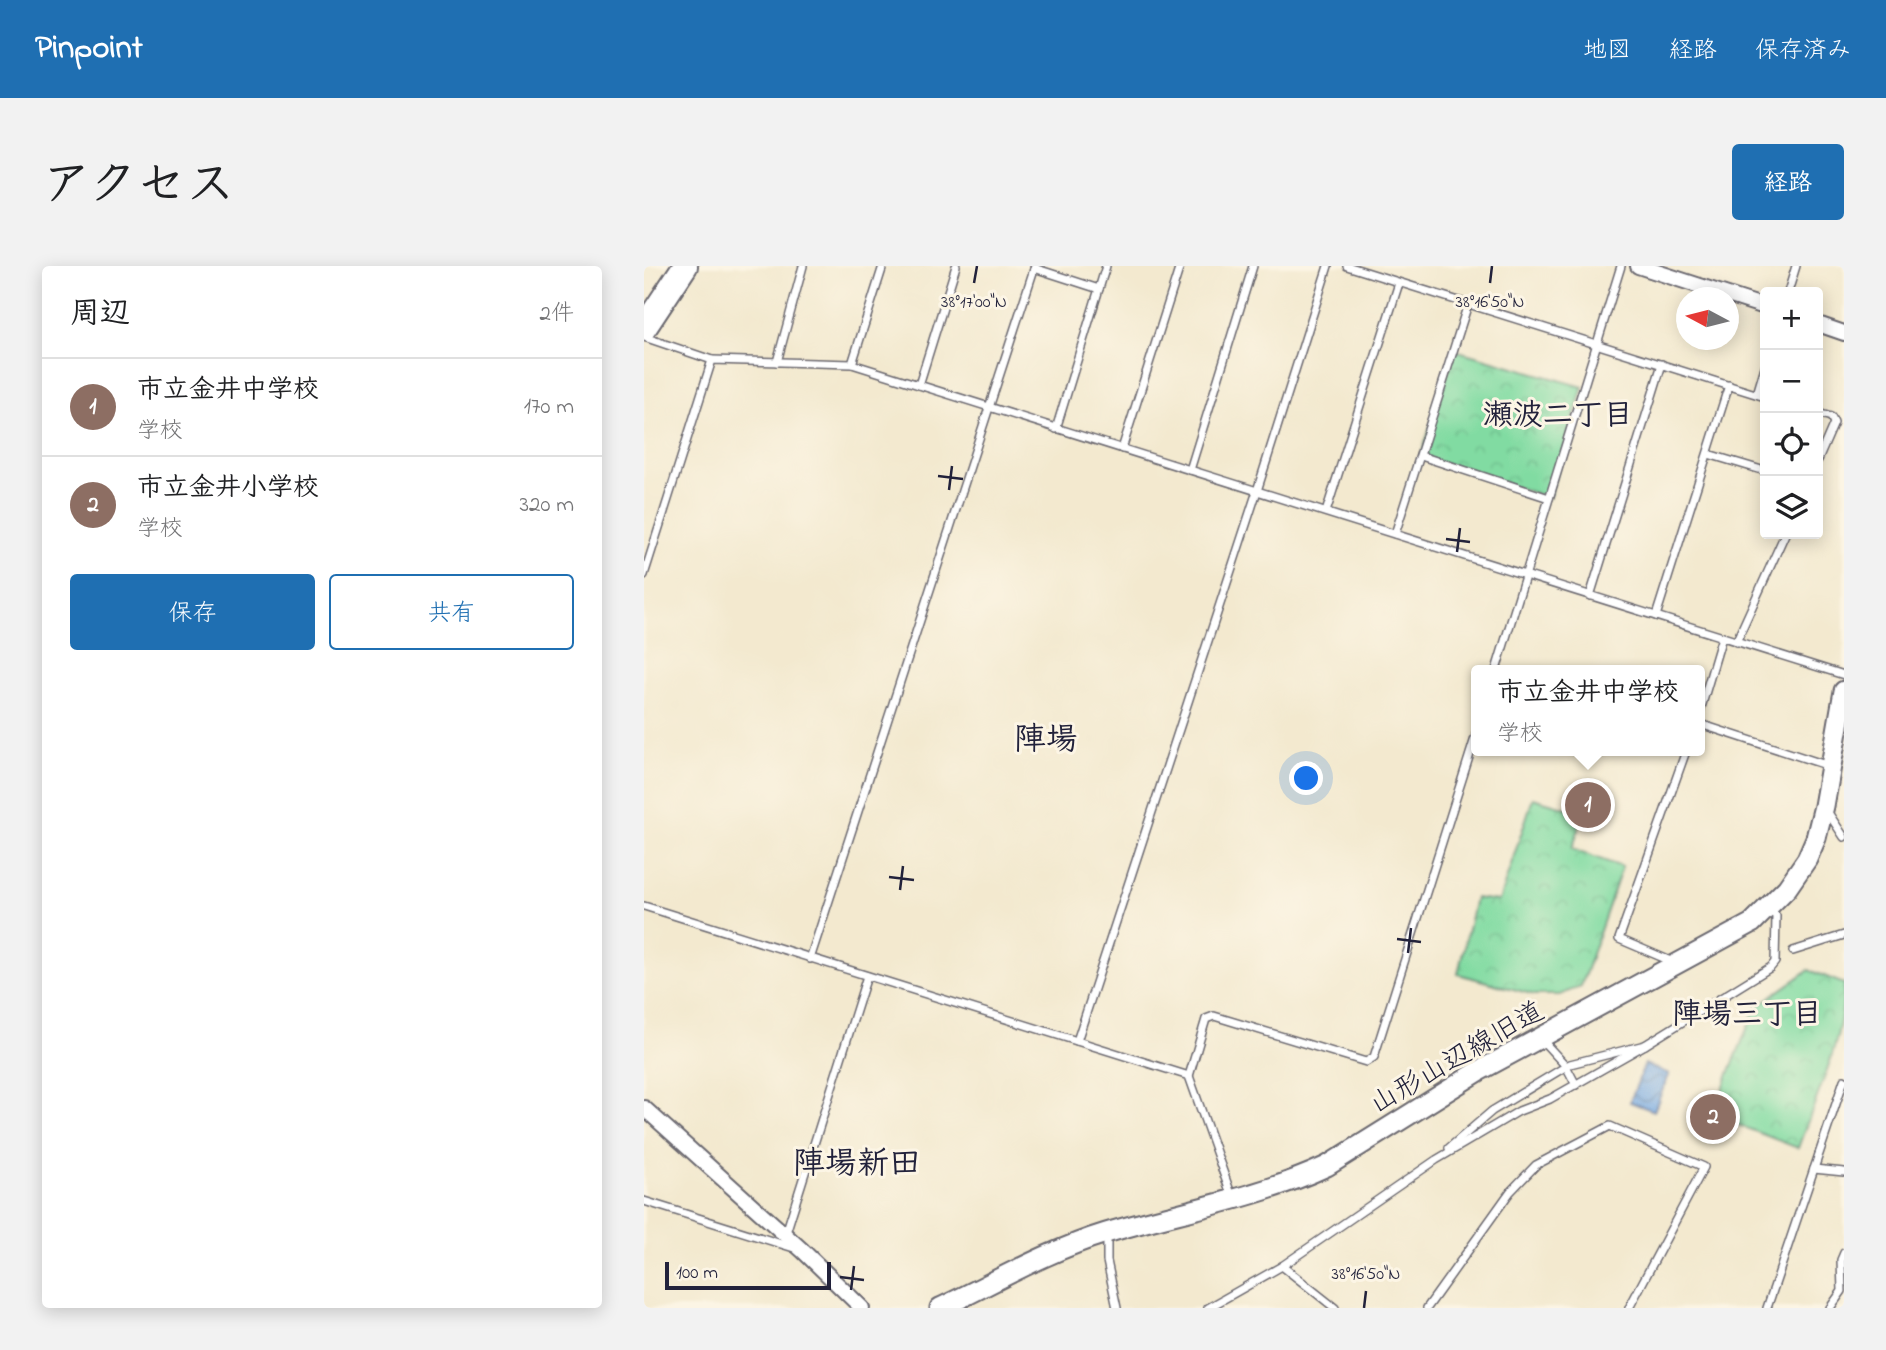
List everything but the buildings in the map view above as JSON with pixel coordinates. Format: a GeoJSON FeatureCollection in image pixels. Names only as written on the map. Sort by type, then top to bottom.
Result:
{"type":"FeatureCollection","features":[{"type":"Feature","properties":{"kind":"highway"},"geometry":{"type":"LineString","coordinates":[[644,328],[685,266]]}},
{"type":"Feature","properties":{"kind":"street"},"geometry":{"type":"LineString","coordinates":[[1639,266],[1760,305]]}},
{"type":"Feature","properties":{"kind":"street"},"geometry":{"type":"LineString","coordinates":[[1823,326],[1844,333]]}},
{"type":"Feature","properties":{"kind":"street","name":"山形山辺線旧道"},"geometry":{"type":"LineString","coordinates":[[951,1305],[1035,1259],[1107,1233],[1284,1185],[1327,1166],[1479,1071],[1752,923],[1787,888],[1807,859],[1816,838],[1844,691]]}},
{"type":"Feature","properties":{"kind":"street"},"geometry":{"type":"LineString","coordinates":[[644,1108],[802,1250],[862,1308]]}},
{"type":"Feature","properties":{"kind":"lane"},"geometry":{"type":"LineString","coordinates":[[777,362],[803,266]]}},
{"type":"Feature","properties":{"kind":"lane"},"geometry":{"type":"LineString","coordinates":[[852,364],[883,266]]}},
{"type":"Feature","properties":{"kind":"lane"},"geometry":{"type":"LineString","coordinates":[[919,385],[956,266]]}},
{"type":"Feature","properties":{"kind":"lane"},"geometry":{"type":"LineString","coordinates":[[1056,429],[1106,266]]}},
{"type":"Feature","properties":{"kind":"lane"},"geometry":{"type":"LineString","coordinates":[[1122,450],[1180,266]]}},
{"type":"Feature","properties":{"kind":"lane"},"geometry":{"type":"LineString","coordinates":[[1190,470],[1253,266]]}},
{"type":"Feature","properties":{"kind":"lane"},"geometry":{"type":"LineString","coordinates":[[1077,1041],[1328,266]]}},
{"type":"Feature","properties":{"kind":"lane"},"geometry":{"type":"LineString","coordinates":[[1347,266],[1760,395]]}},
{"type":"Feature","properties":{"kind":"lane"},"geometry":{"type":"LineString","coordinates":[[1498,665],[1621,266]]}},
{"type":"Feature","properties":{"kind":"lane"},"geometry":{"type":"LineString","coordinates":[[1790,287],[1796,266]]}},
{"type":"Feature","properties":{"kind":"lane"},"geometry":{"type":"LineString","coordinates":[[810,959],[1034,267],[1099,289]]}},
{"type":"Feature","properties":{"kind":"lane"},"geometry":{"type":"LineString","coordinates":[[1326,512],[1399,283]]}},
{"type":"Feature","properties":{"kind":"lane"},"geometry":{"type":"LineString","coordinates":[[1395,534],[1468,304]]}},
{"type":"Feature","properties":{"kind":"lane"},"geometry":{"type":"LineString","coordinates":[[644,337],[712,360],[852,364],[1844,675]]}},
{"type":"Feature","properties":{"kind":"lane"},"geometry":{"type":"LineString","coordinates":[[644,575],[712,360]]}},
{"type":"Feature","properties":{"kind":"lane"},"geometry":{"type":"LineString","coordinates":[[1590,596],[1662,364]]}},
{"type":"Feature","properties":{"kind":"lane"},"geometry":{"type":"LineString","coordinates":[[1656,616],[1730,385]]}},
{"type":"Feature","properties":{"kind":"lane"},"geometry":{"type":"LineString","coordinates":[[1823,415],[1831,417],[1834,423],[1823,448]]}},
{"type":"Feature","properties":{"kind":"lane"},"geometry":{"type":"LineString","coordinates":[[1708,454],[1760,470]]}},
{"type":"Feature","properties":{"kind":"lane"},"geometry":{"type":"LineString","coordinates":[[1421,456],[1549,498]]}},
{"type":"Feature","properties":{"kind":"lane"},"geometry":{"type":"LineString","coordinates":[[1736,642],[1783,539]]}},
{"type":"Feature","properties":{"kind":"lane"},"geometry":{"type":"LineString","coordinates":[[1705,695],[1723,637]]}},
{"type":"Feature","properties":{"kind":"lane"},"geometry":{"type":"LineString","coordinates":[[1705,726],[1830,767]]}},
{"type":"Feature","properties":{"kind":"lane"},"geometry":{"type":"LineString","coordinates":[[1233,1200],[1189,1076],[1206,1019],[1214,1016],[1366,1062],[1374,1057],[1471,751]]}},
{"type":"Feature","properties":{"kind":"lane"},"geometry":{"type":"LineString","coordinates":[[1679,964],[1619,939],[1684,756]]}},
{"type":"Feature","properties":{"kind":"lane"},"geometry":{"type":"LineString","coordinates":[[1824,806],[1844,837]]}},
{"type":"Feature","properties":{"kind":"lane"},"geometry":{"type":"LineString","coordinates":[[644,906],[1189,1076]]}},
{"type":"Feature","properties":{"kind":"lane"},"geometry":{"type":"LineString","coordinates":[[1208,1308],[1282,1266],[1436,1160],[1519,1111],[1550,1099],[1645,1045],[1775,962],[1776,916],[1769,908]]}},
{"type":"Feature","properties":{"kind":"lane"},"geometry":{"type":"LineString","coordinates":[[1793,951],[1844,934]]}},
{"type":"Feature","properties":{"kind":"lane"},"geometry":{"type":"LineString","coordinates":[[785,1236],[867,976]]}},
{"type":"Feature","properties":{"kind":"lane"},"geometry":{"type":"LineString","coordinates":[[1539,1037],[1566,1066],[1576,1085]]}},
{"type":"Feature","properties":{"kind":"lane"},"geometry":{"type":"LineString","coordinates":[[1436,1160],[1492,1111],[1566,1066],[1645,1045]]}},
{"type":"Feature","properties":{"kind":"lane"},"geometry":{"type":"LineString","coordinates":[[1767,1308],[1844,1080]]}},
{"type":"Feature","properties":{"kind":"lane"},"geometry":{"type":"LineString","coordinates":[[1834,1109],[1844,1111]]}},
{"type":"Feature","properties":{"kind":"lane"},"geometry":{"type":"LineString","coordinates":[[1427,1308],[1510,1192],[1536,1165],[1609,1126],[1704,1167],[1629,1308]]}},
{"type":"Feature","properties":{"kind":"lane"},"geometry":{"type":"LineString","coordinates":[[1814,1169],[1844,1172]]}},
{"type":"Feature","properties":{"kind":"lane"},"geometry":{"type":"LineString","coordinates":[[644,1201],[802,1250]]}},
{"type":"Feature","properties":{"kind":"lane"},"geometry":{"type":"LineString","coordinates":[[1107,1233],[1107,1261],[1117,1308]]}},
{"type":"Feature","properties":{"kind":"lane"},"geometry":{"type":"LineString","coordinates":[[1830,1308],[1842,1291],[1841,1260],[1844,1253]]}},
{"type":"Feature","properties":{"kind":"lane"},"geometry":{"type":"LineString","coordinates":[[1282,1266],[1334,1307]]}},
{"type":"Feature","properties":{"kind":"green space"},"geometry":{"type":"Polygon","coordinates":[[[1455,350],[1583,387],[1549,498],[1421,456],[1455,350]]]}},
{"type":"Feature","properties":{"kind":"green space"},"geometry":{"type":"Polygon","coordinates":[[[1533,798],[1584,813],[1572,849],[1622,867],[1581,986],[1560,995],[1535,995],[1458,974],[1475,898],[1499,901],[1533,798]]]}},
{"type":"Feature","properties":{"kind":"green space"},"geometry":{"type":"Polygon","coordinates":[[[1809,970],[1844,984],[1843,1005],[1828,1068],[1798,1148],[1712,1115],[1756,1007],[1809,970]]]}},
{"type":"Feature","properties":{"kind":"water"},"geometry":{"type":"Polygon","coordinates":[[[1645,1064],[1669,1074],[1654,1111],[1630,1102],[1645,1064]]]}},
{"type":"Feature","properties":{"kind":"place","name":"市立金井中学校"},"geometry":{"type":"Point","coordinates":[1588,805]}},
{"type":"Feature","properties":{"kind":"place","name":"市立金井小学校"},"geometry":{"type":"Point","coordinates":[1713,1117]}},
{"type":"Feature","properties":{"kind":"district","name":"瀬波二丁目"},"geometry":{"type":"Point","coordinates":[1558,414]}},
{"type":"Feature","properties":{"kind":"district","name":"陣場"},"geometry":{"type":"Point","coordinates":[1046,738]}},
{"type":"Feature","properties":{"kind":"district","name":"陣場三丁目"},"geometry":{"type":"Point","coordinates":[1747,1013]}},
{"type":"Feature","properties":{"kind":"district","name":"陣場新田"},"geometry":{"type":"Point","coordinates":[857,1162]}}]}
